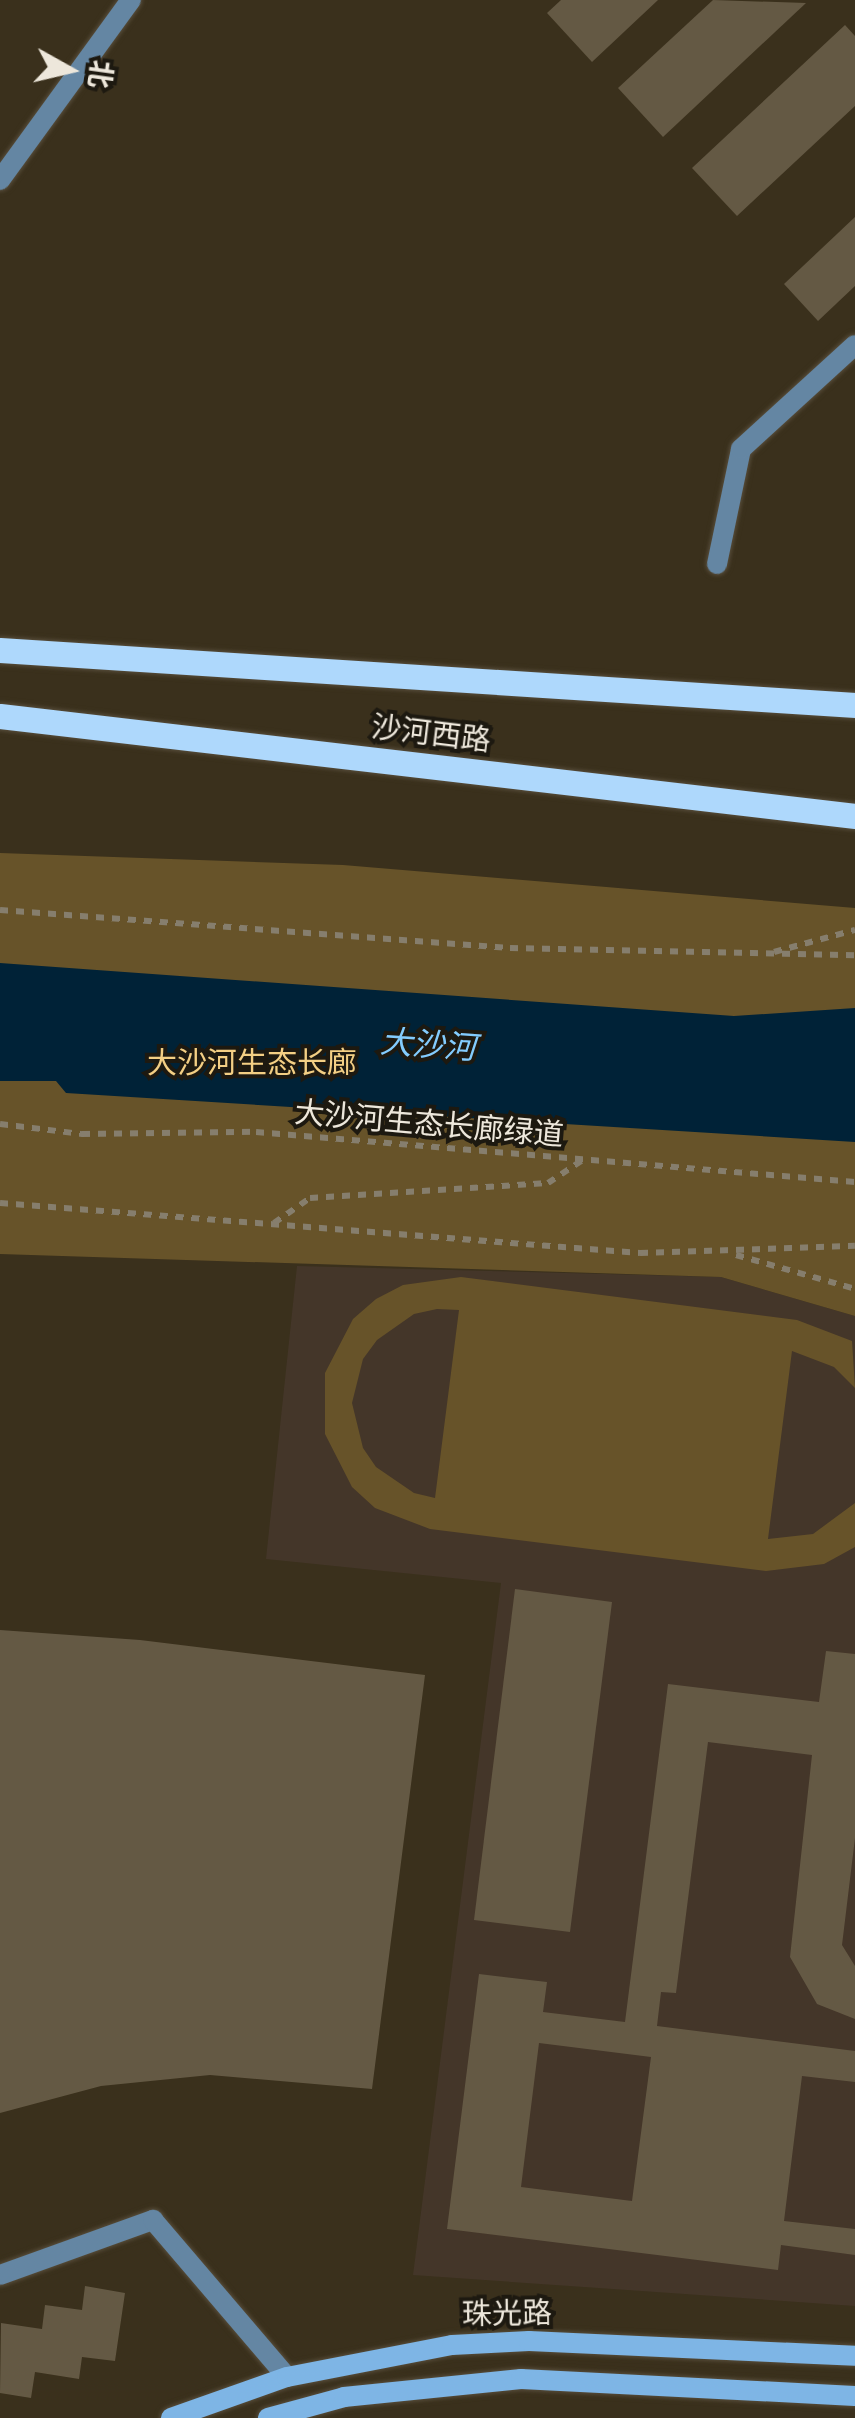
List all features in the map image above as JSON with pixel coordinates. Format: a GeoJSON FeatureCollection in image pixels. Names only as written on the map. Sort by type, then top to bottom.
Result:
{"type":"FeatureCollection","features":[{"type":"Feature","properties":{"kind":"main road","name":"沙河西路"},"geometry":{"type":"LineString","coordinates":[[0,650],[855,706]]}},
{"type":"Feature","properties":{"kind":"main road","name":"沙河西路"},"geometry":{"type":"LineString","coordinates":[[0,716],[855,816]]}},
{"type":"Feature","properties":{"kind":"main road","name":"珠光路"},"geometry":{"type":"LineString","coordinates":[[171,2418],[287,2377],[435,2348],[529,2341],[855,2356]]}},
{"type":"Feature","properties":{"kind":"main road"},"geometry":{"type":"LineString","coordinates":[[268,2418],[344,2397],[521,2379],[855,2396]]}},
{"type":"Feature","properties":{"kind":"street"},"geometry":{"type":"LineString","coordinates":[[0,180],[130,0]]}},
{"type":"Feature","properties":{"kind":"street"},"geometry":{"type":"LineString","coordinates":[[718,564],[740,449],[855,345]]}},
{"type":"Feature","properties":{"kind":"street"},"geometry":{"type":"LineString","coordinates":[[0,2276],[153,2220],[287,2377]]}},
{"type":"Feature","properties":{"kind":"path"},"geometry":{"type":"LineString","coordinates":[[0,910],[510,948],[855,956]]}},
{"type":"Feature","properties":{"kind":"path"},"geometry":{"type":"LineString","coordinates":[[766,954],[855,930]]}},
{"type":"Feature","properties":{"kind":"path","name":"大沙河生态长廊绿道"},"geometry":{"type":"LineString","coordinates":[[0,1124],[82,1134],[256,1132],[855,1182]]}},
{"type":"Feature","properties":{"kind":"path"},"geometry":{"type":"LineString","coordinates":[[274,1224],[290,1206],[310,1198],[548,1184],[584,1159]]}},
{"type":"Feature","properties":{"kind":"path"},"geometry":{"type":"LineString","coordinates":[[0,1203],[528,1246],[730,1254],[855,1246]]}},
{"type":"Feature","properties":{"kind":"path"},"geometry":{"type":"LineString","coordinates":[[730,1254],[855,1289]]}},
{"type":"Feature","properties":{"kind":"shaded area"},"geometry":{"type":"Polygon","coordinates":[[[297,1266],[721,1277],[855,1316],[855,2306],[413,2275],[501,1583],[266,1559],[297,1266]]]}},
{"type":"Feature","properties":{"kind":"green space","name":"大沙河生态长廊"},"geometry":{"type":"Polygon","coordinates":[[[0,853],[343,865],[855,908],[855,1316],[721,1277],[0,1254],[0,853]]]}},
{"type":"Feature","properties":{"kind":"green space"},"geometry":{"type":"Polygon","coordinates":[[[461,1277],[797,1320],[852,1341],[855,1388],[834,1367],[792,1351],[768,1539],[813,1534],[855,1503],[855,1547],[824,1564],[766,1571],[430,1529],[375,1508],[352,1487],[325,1434],[325,1373],[353,1319],[376,1299],[403,1285],[461,1277]],[[459,1310],[414,1314],[377,1340],[363,1359],[352,1403],[363,1448],[376,1467],[414,1493],[435,1498],[459,1310]]]}},
{"type":"Feature","properties":{"kind":"water","name":"大沙河"},"geometry":{"type":"Polygon","coordinates":[[[0,963],[734,1016],[855,1008],[855,1142],[66,1093],[56,1081],[0,1081],[0,963]]]}},
{"type":"Feature","properties":{"kind":"building"},"geometry":{"type":"Polygon","coordinates":[[[561,0],[658,0],[592,62],[547,13],[561,0]]]}},
{"type":"Feature","properties":{"kind":"building"},"geometry":{"type":"Polygon","coordinates":[[[713,0],[806,3],[663,137],[618,88],[713,0]]]}},
{"type":"Feature","properties":{"kind":"building"},"geometry":{"type":"Polygon","coordinates":[[[845,25],[855,36],[855,106],[737,216],[692,168],[845,25]]]}},
{"type":"Feature","properties":{"kind":"building"},"geometry":{"type":"Polygon","coordinates":[[[855,217],[855,286],[818,321],[784,284],[855,217]]]}},
{"type":"Feature","properties":{"kind":"building"},"geometry":{"type":"Polygon","coordinates":[[[515,1589],[612,1602],[570,1932],[474,1920],[515,1589]]]}},
{"type":"Feature","properties":{"kind":"building"},"geometry":{"type":"Polygon","coordinates":[[[0,1630],[140,1640],[425,1675],[372,2089],[210,2075],[101,2086],[0,2113],[0,1630]]]}},
{"type":"Feature","properties":{"kind":"building"},"geometry":{"type":"Polygon","coordinates":[[[826,1651],[855,1654],[855,1838],[842,1945],[855,1966],[855,2019],[817,2004],[790,1957],[812,1755],[708,1742],[676,1993],[661,1992],[657,2026],[855,2051],[855,2082],[802,2076],[784,2221],[855,2229],[855,2255],[781,2245],[778,2270],[447,2229],[479,1974],[547,1982],[543,2012],[625,2022],[668,1684],[819,1702],[826,1651]],[[539,2043],[521,2187],[632,2201],[651,2057],[539,2043]]]}},
{"type":"Feature","properties":{"kind":"building"},"geometry":{"type":"Polygon","coordinates":[[[85,2286],[125,2293],[115,2361],[82,2357],[79,2379],[35,2372],[31,2398],[0,2393],[1,2323],[42,2329],[45,2305],[82,2310],[85,2286]]]}}]}
